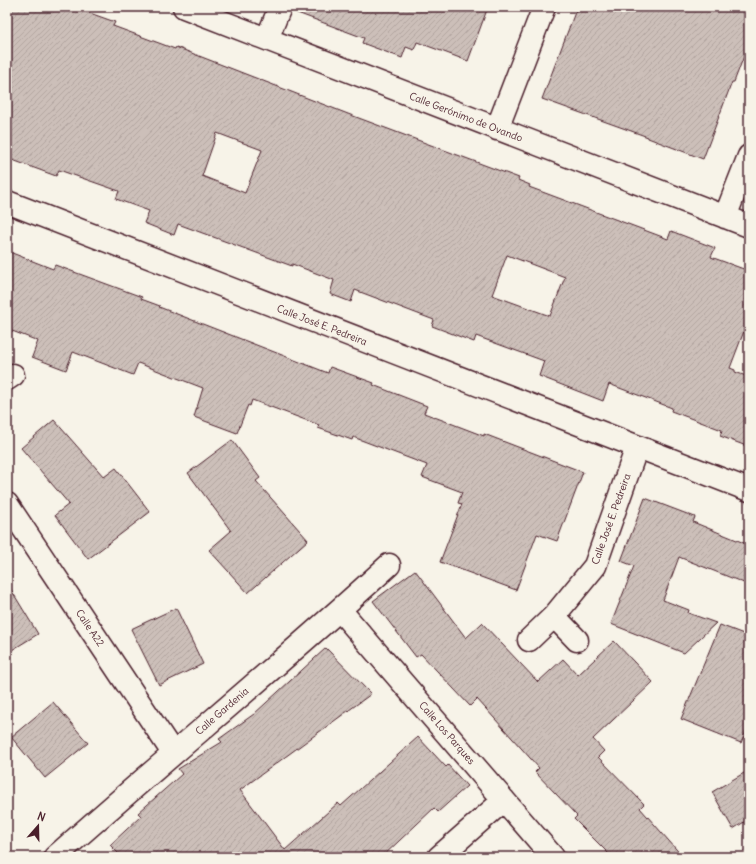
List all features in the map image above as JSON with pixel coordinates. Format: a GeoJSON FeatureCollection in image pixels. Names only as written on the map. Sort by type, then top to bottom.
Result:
{"type":"FeatureCollection","features":[{"type":"Feature","properties":{"kind":"street","name":"Calle Gerónimo de Ovando"},"geometry":{"type":"LineString","coordinates":[[184,7],[749,226]]}},
{"type":"Feature","properties":{"kind":"street"},"geometry":{"type":"LineString","coordinates":[[267,39],[280,7]]}},
{"type":"Feature","properties":{"kind":"street"},"geometry":{"type":"LineString","coordinates":[[497,129],[544,7]]}},
{"type":"Feature","properties":{"kind":"street"},"geometry":{"type":"LineString","coordinates":[[725,216],[749,156]]}},
{"type":"Feature","properties":{"kind":"street","name":"Calle José E. Pedreira"},"geometry":{"type":"LineString","coordinates":[[7,202],[749,490]]}},
{"type":"Feature","properties":{"kind":"street","name":"Calle José E. Pedreira"},"geometry":{"type":"LineString","coordinates":[[529,640],[554,616],[595,566],[637,447]]}},
{"type":"Feature","properties":{"kind":"street","name":"Calle A22"},"geometry":{"type":"LineString","coordinates":[[7,504],[173,753]]}},
{"type":"Feature","properties":{"kind":"street","name":"Calle Gardenia"},"geometry":{"type":"LineString","coordinates":[[55,857],[390,565]]}},
{"type":"Feature","properties":{"kind":"street","name":"Calle Los Parques"},"geometry":{"type":"LineString","coordinates":[[340,610],[553,857]]}},
{"type":"Feature","properties":{"kind":"street"},"geometry":{"type":"LineString","coordinates":[[554,616],[577,640]]}},
{"type":"Feature","properties":{"kind":"street"},"geometry":{"type":"LineString","coordinates":[[439,857],[504,800]]}},
{"type":"Feature","properties":{"kind":"building"},"geometry":{"type":"Polygon","coordinates":[[[7,7],[73,7],[115,22],[113,26],[175,49],[176,47],[348,114],[519,178],[518,180],[530,185],[529,187],[668,239],[671,231],[715,248],[711,257],[749,271],[749,318],[730,368],[735,370],[735,372],[749,377],[749,447],[720,436],[722,430],[671,411],[672,408],[609,384],[603,401],[539,376],[544,361],[476,336],[474,342],[432,326],[434,320],[355,290],[351,302],[330,294],[334,280],[292,264],[292,266],[178,224],[174,235],[144,223],[149,211],[116,199],[119,191],[59,170],[56,176],[7,158],[7,7]],[[217,133],[202,176],[245,193],[262,150],[217,133]],[[507,255],[492,295],[550,316],[565,277],[507,255]]]}},
{"type":"Feature","properties":{"kind":"building"},"geometry":{"type":"Polygon","coordinates":[[[292,7],[488,7],[468,61],[417,42],[414,50],[406,47],[402,58],[362,43],[364,38],[292,11],[292,7]]]}},
{"type":"Feature","properties":{"kind":"building"},"geometry":{"type":"Polygon","coordinates":[[[577,7],[749,7],[749,43],[734,82],[732,82],[703,159],[648,137],[542,99],[577,7]]]}},
{"type":"Feature","properties":{"kind":"building"},"geometry":{"type":"Polygon","coordinates":[[[7,251],[53,269],[55,265],[142,297],[141,299],[160,306],[159,307],[328,373],[330,367],[374,383],[373,385],[427,406],[424,413],[583,472],[557,541],[537,534],[516,590],[440,562],[462,504],[458,503],[462,492],[422,477],[427,465],[353,437],[352,440],[318,428],[319,425],[252,400],[250,406],[248,405],[237,433],[194,417],[203,388],[138,363],[133,375],[73,352],[66,370],[32,357],[38,341],[7,329],[7,251]]]}},
{"type":"Feature","properties":{"kind":"building"},"geometry":{"type":"Polygon","coordinates":[[[54,420],[104,477],[116,468],[150,512],[88,559],[55,515],[69,504],[21,448],[54,420]]]}},
{"type":"Feature","properties":{"kind":"building"},"geometry":{"type":"Polygon","coordinates":[[[232,440],[260,478],[256,481],[308,540],[248,593],[209,550],[231,531],[188,473],[232,440]]]}},
{"type":"Feature","properties":{"kind":"building"},"geometry":{"type":"Polygon","coordinates":[[[645,498],[695,517],[693,522],[749,545],[749,585],[679,557],[663,600],[689,610],[688,613],[716,623],[684,653],[611,624],[634,566],[621,561],[645,498]]]}},
{"type":"Feature","properties":{"kind":"building"},"geometry":{"type":"Polygon","coordinates":[[[415,570],[466,638],[482,623],[538,682],[563,659],[578,675],[614,641],[653,682],[593,739],[604,751],[598,757],[644,804],[640,808],[683,857],[612,857],[574,819],[577,816],[535,772],[539,768],[477,699],[470,706],[421,654],[416,657],[373,601],[415,570]]]}},
{"type":"Feature","properties":{"kind":"building"},"geometry":{"type":"Polygon","coordinates":[[[7,583],[38,634],[7,653],[7,583]]]}},
{"type":"Feature","properties":{"kind":"building"},"geometry":{"type":"Polygon","coordinates":[[[176,608],[203,664],[159,685],[131,629],[176,608]]]}},
{"type":"Feature","properties":{"kind":"building"},"geometry":{"type":"Polygon","coordinates":[[[720,625],[749,636],[749,724],[741,743],[681,719],[720,625]]]}},
{"type":"Feature","properties":{"kind":"building"},"geometry":{"type":"Polygon","coordinates":[[[326,648],[371,694],[240,790],[285,850],[338,803],[341,806],[418,737],[446,767],[448,765],[467,786],[438,812],[434,808],[382,857],[122,857],[110,845],[141,816],[138,813],[182,774],[178,769],[222,742],[219,739],[254,714],[326,648]]]}},
{"type":"Feature","properties":{"kind":"building"},"geometry":{"type":"Polygon","coordinates":[[[53,702],[88,743],[45,778],[11,737],[53,702]]]}},
{"type":"Feature","properties":{"kind":"building"},"geometry":{"type":"Polygon","coordinates":[[[749,770],[749,819],[733,829],[712,792],[749,770]]]}}]}
